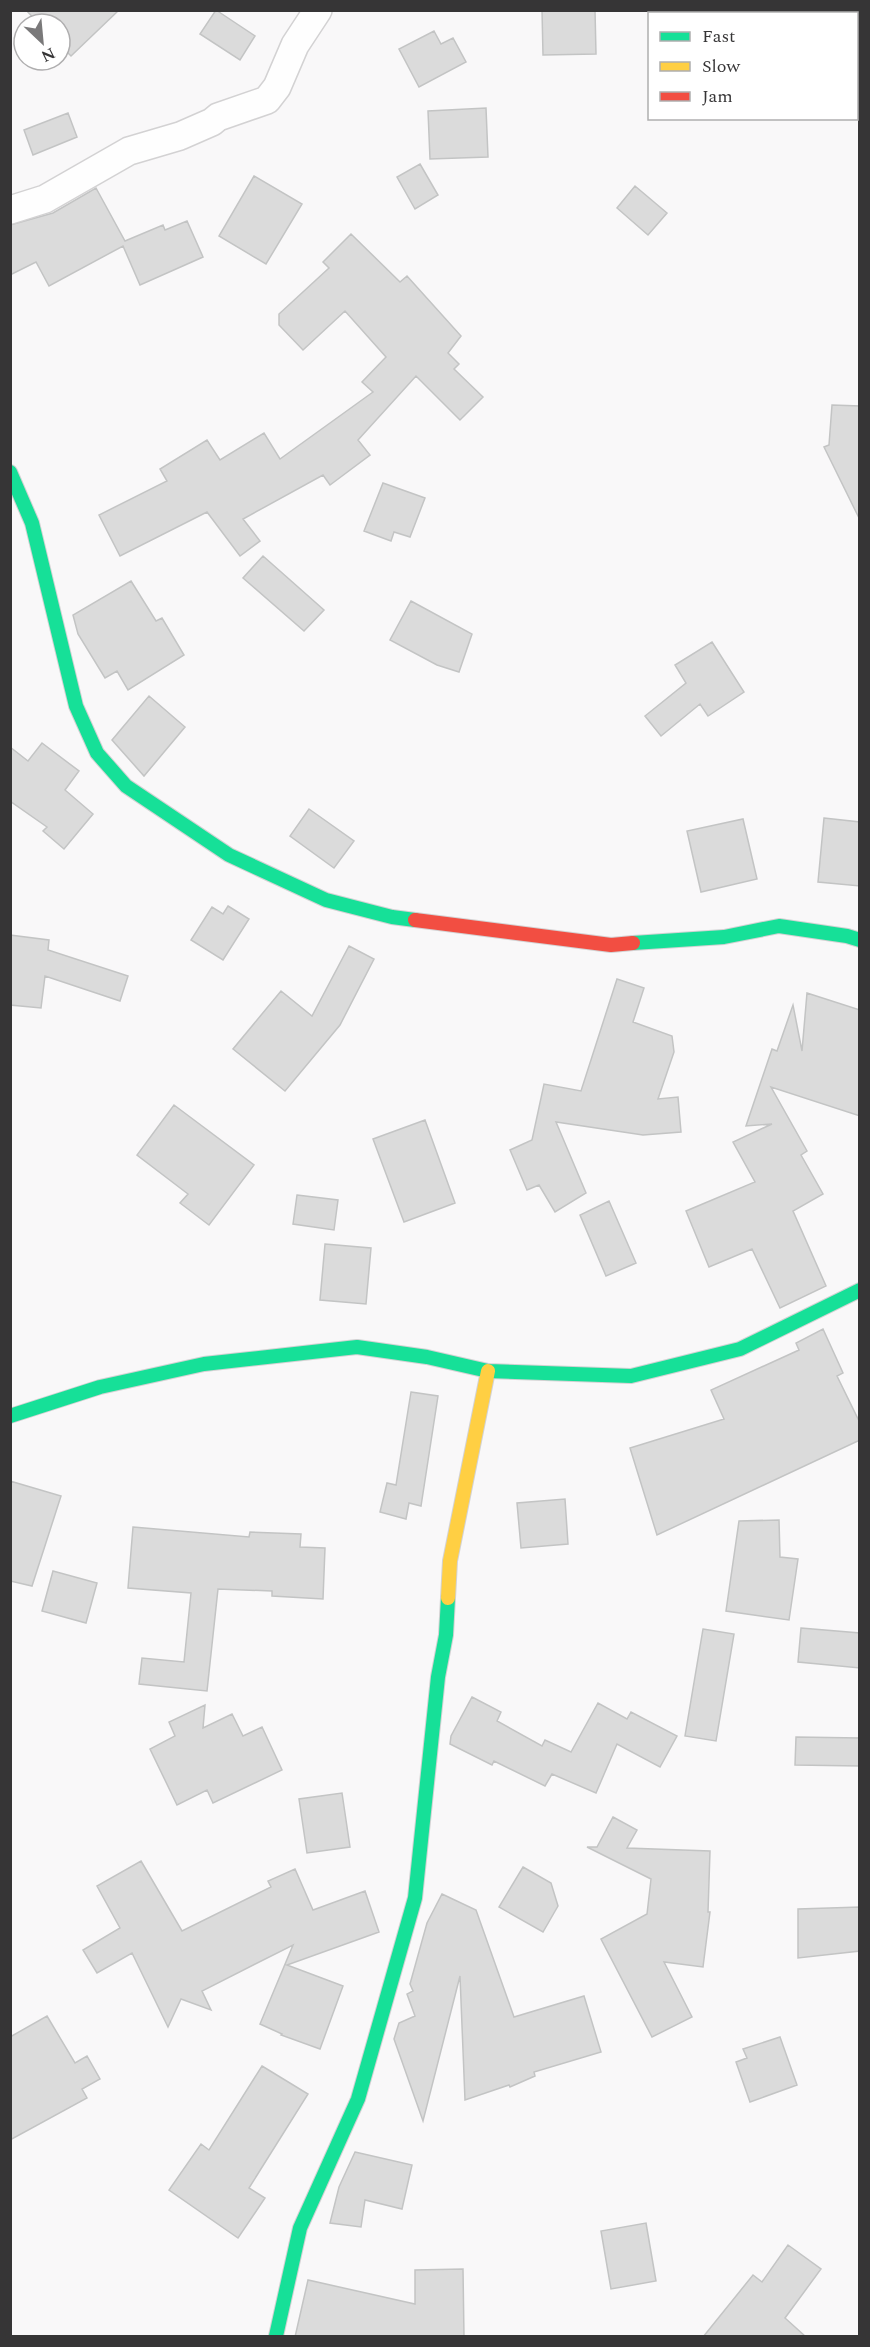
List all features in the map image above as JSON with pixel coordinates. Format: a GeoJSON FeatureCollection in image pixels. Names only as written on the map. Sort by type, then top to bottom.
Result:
{"type":"FeatureCollection","features":[{"type":"Feature","properties":{"kind":"street"},"geometry":{"type":"LineString","coordinates":[[10,210],[45,199],[129,152],[180,136],[212,123],[218,117],[267,100],[277,87],[295,45],[318,10]]}},
{"type":"Feature","properties":{"kind":"street"},"geometry":{"type":"LineString","coordinates":[[10,472],[32,523],[76,706],[97,753],[126,786],[229,855],[326,900],[392,917],[611,945],[724,937],[779,926],[860,940]]}},
{"type":"Feature","properties":{"kind":"street"},"geometry":{"type":"LineString","coordinates":[[10,1416],[100,1387],[204,1364],[357,1347],[426,1357],[488,1371],[631,1376],[740,1349],[860,1290]]}},
{"type":"Feature","properties":{"kind":"street"},"geometry":{"type":"LineString","coordinates":[[276,2337],[300,2228],[358,2099],[415,1898],[436,1688],[446,1635],[450,1561],[488,1371]]}},
{"type":"Feature","properties":{"kind":"building"},"geometry":{"type":"Polygon","coordinates":[[[26,10],[119,10],[72,55],[72,12],[28,12],[26,10]]]}},
{"type":"Feature","properties":{"kind":"building"},"geometry":{"type":"Polygon","coordinates":[[[216,10],[255,36],[240,60],[200,34],[216,10]]]}},
{"type":"Feature","properties":{"kind":"building"},"geometry":{"type":"Polygon","coordinates":[[[542,10],[595,10],[596,54],[543,55],[542,10]]]}},
{"type":"Feature","properties":{"kind":"building"},"geometry":{"type":"Polygon","coordinates":[[[434,31],[441,44],[453,38],[466,62],[419,87],[399,49],[434,31]]]}},
{"type":"Feature","properties":{"kind":"building"},"geometry":{"type":"Polygon","coordinates":[[[486,108],[488,157],[430,159],[428,111],[486,108]]]}},
{"type":"Feature","properties":{"kind":"building"},"geometry":{"type":"Polygon","coordinates":[[[68,113],[77,137],[33,155],[24,130],[68,113]]]}},
{"type":"Feature","properties":{"kind":"building"},"geometry":{"type":"Polygon","coordinates":[[[420,164],[438,195],[415,209],[397,177],[420,164]]]}},
{"type":"Feature","properties":{"kind":"building"},"geometry":{"type":"Polygon","coordinates":[[[254,176],[302,204],[266,264],[219,236],[254,176]]]}},
{"type":"Feature","properties":{"kind":"building"},"geometry":{"type":"Polygon","coordinates":[[[635,186],[667,213],[648,235],[617,208],[635,186]]]}},
{"type":"Feature","properties":{"kind":"building"},"geometry":{"type":"Polygon","coordinates":[[[96,188],[125,241],[163,225],[165,230],[187,221],[203,257],[140,285],[123,246],[49,286],[36,262],[10,275],[10,225],[53,213],[96,188]]]}},
{"type":"Feature","properties":{"kind":"building"},"geometry":{"type":"Polygon","coordinates":[[[351,234],[400,282],[407,276],[461,336],[448,353],[459,364],[454,369],[483,397],[460,420],[416,376],[358,440],[370,455],[330,485],[323,475],[243,519],[260,541],[240,556],[207,512],[120,556],[99,515],[167,481],[160,469],[207,440],[220,460],[264,433],[280,459],[373,392],[362,382],[386,357],[345,311],[303,350],[279,325],[279,314],[329,268],[323,262],[351,234]]]}},
{"type":"Feature","properties":{"kind":"building"},"geometry":{"type":"Polygon","coordinates":[[[832,405],[860,406],[860,520],[824,447],[829,445],[832,405]]]}},
{"type":"Feature","properties":{"kind":"building"},"geometry":{"type":"Polygon","coordinates":[[[383,483],[425,498],[410,537],[394,532],[391,541],[364,531],[383,483]]]}},
{"type":"Feature","properties":{"kind":"building"},"geometry":{"type":"Polygon","coordinates":[[[263,556],[324,610],[304,631],[243,578],[263,556]]]}},
{"type":"Feature","properties":{"kind":"building"},"geometry":{"type":"Polygon","coordinates":[[[131,581],[156,621],[162,618],[184,655],[128,690],[117,671],[105,678],[78,634],[73,615],[131,581]]]}},
{"type":"Feature","properties":{"kind":"building"},"geometry":{"type":"Polygon","coordinates":[[[411,601],[472,634],[459,672],[437,665],[390,640],[411,601]]]}},
{"type":"Feature","properties":{"kind":"building"},"geometry":{"type":"Polygon","coordinates":[[[712,642],[744,692],[708,716],[700,704],[661,736],[645,716],[686,683],[675,665],[712,642]]]}},
{"type":"Feature","properties":{"kind":"building"},"geometry":{"type":"Polygon","coordinates":[[[149,696],[185,727],[144,776],[112,740],[149,696]]]}},
{"type":"Feature","properties":{"kind":"building"},"geometry":{"type":"Polygon","coordinates":[[[42,743],[79,771],[65,790],[93,814],[64,849],[43,831],[47,827],[10,801],[10,747],[28,761],[42,743]]]}},
{"type":"Feature","properties":{"kind":"building"},"geometry":{"type":"Polygon","coordinates":[[[309,809],[354,841],[334,868],[290,836],[309,809]]]}},
{"type":"Feature","properties":{"kind":"building"},"geometry":{"type":"Polygon","coordinates":[[[824,818],[860,822],[860,886],[818,882],[824,818]]]}},
{"type":"Feature","properties":{"kind":"building"},"geometry":{"type":"Polygon","coordinates":[[[743,819],[757,879],[701,892],[687,831],[743,819]]]}},
{"type":"Feature","properties":{"kind":"building"},"geometry":{"type":"Polygon","coordinates":[[[228,906],[249,919],[223,960],[191,940],[212,907],[223,914],[228,906]]]}},
{"type":"Feature","properties":{"kind":"building"},"geometry":{"type":"Polygon","coordinates":[[[10,935],[49,940],[48,950],[128,976],[120,1001],[45,976],[41,1008],[10,1005],[10,935]]]}},
{"type":"Feature","properties":{"kind":"building"},"geometry":{"type":"Polygon","coordinates":[[[349,946],[374,959],[340,1025],[285,1091],[233,1049],[281,991],[312,1016],[349,946]]]}},
{"type":"Feature","properties":{"kind":"building"},"geometry":{"type":"Polygon","coordinates":[[[617,979],[644,988],[633,1022],[672,1036],[674,1052],[658,1099],[678,1097],[681,1132],[643,1135],[556,1122],[586,1193],[555,1212],[539,1185],[527,1190],[510,1150],[532,1140],[544,1084],[581,1091],[617,979]]]}},
{"type":"Feature","properties":{"kind":"building"},"geometry":{"type":"Polygon","coordinates":[[[807,993],[860,1010],[860,1116],[771,1087],[807,1151],[801,1155],[823,1194],[793,1211],[826,1286],[780,1308],[752,1249],[709,1267],[686,1211],[755,1182],[733,1142],[772,1124],[746,1126],[772,1049],[777,1051],[793,1005],[802,1051],[807,993]]]}},
{"type":"Feature","properties":{"kind":"building"},"geometry":{"type":"Polygon","coordinates":[[[174,1105],[254,1165],[209,1225],[180,1203],[188,1194],[137,1155],[174,1105]]]}},
{"type":"Feature","properties":{"kind":"building"},"geometry":{"type":"Polygon","coordinates":[[[425,1120],[455,1203],[404,1222],[373,1139],[425,1120]]]}},
{"type":"Feature","properties":{"kind":"building"},"geometry":{"type":"Polygon","coordinates":[[[297,1195],[338,1200],[334,1230],[293,1224],[297,1195]]]}},
{"type":"Feature","properties":{"kind":"building"},"geometry":{"type":"Polygon","coordinates":[[[609,1201],[636,1263],[606,1276],[580,1215],[609,1201]]]}},
{"type":"Feature","properties":{"kind":"building"},"geometry":{"type":"Polygon","coordinates":[[[325,1244],[371,1248],[366,1304],[320,1300],[325,1244]]]}},
{"type":"Feature","properties":{"kind":"building"},"geometry":{"type":"Polygon","coordinates":[[[823,1329],[843,1373],[837,1376],[860,1423],[860,1440],[657,1535],[630,1448],[724,1419],[711,1390],[799,1350],[796,1343],[823,1329]]]}},
{"type":"Feature","properties":{"kind":"building"},"geometry":{"type":"Polygon","coordinates":[[[411,1392],[438,1396],[421,1506],[409,1503],[406,1519],[380,1512],[387,1483],[396,1485],[411,1392]]]}},
{"type":"Feature","properties":{"kind":"building"},"geometry":{"type":"Polygon","coordinates":[[[10,1481],[61,1496],[32,1586],[10,1581],[10,1481]]]}},
{"type":"Feature","properties":{"kind":"building"},"geometry":{"type":"Polygon","coordinates":[[[565,1499],[568,1544],[521,1548],[517,1503],[565,1499]]]}},
{"type":"Feature","properties":{"kind":"building"},"geometry":{"type":"Polygon","coordinates":[[[779,1520],[780,1557],[798,1559],[789,1620],[726,1611],[739,1521],[779,1520]]]}},
{"type":"Feature","properties":{"kind":"building"},"geometry":{"type":"Polygon","coordinates":[[[133,1527],[249,1537],[250,1532],[301,1534],[300,1547],[325,1548],[323,1599],[272,1596],[272,1591],[218,1589],[207,1691],[139,1684],[142,1658],[184,1662],[191,1593],[128,1588],[133,1527]]]}},
{"type":"Feature","properties":{"kind":"building"},"geometry":{"type":"Polygon","coordinates":[[[53,1571],[97,1583],[86,1623],[42,1611],[53,1571]]]}},
{"type":"Feature","properties":{"kind":"building"},"geometry":{"type":"Polygon","coordinates":[[[801,1628],[860,1633],[860,1668],[798,1662],[801,1628]]]}},
{"type":"Feature","properties":{"kind":"building"},"geometry":{"type":"Polygon","coordinates":[[[703,1629],[734,1634],[716,1741],[685,1736],[703,1629]]]}},
{"type":"Feature","properties":{"kind":"building"},"geometry":{"type":"Polygon","coordinates":[[[472,1697],[501,1712],[497,1721],[542,1746],[545,1740],[571,1752],[598,1703],[627,1719],[631,1712],[677,1736],[660,1767],[617,1744],[596,1793],[552,1774],[545,1786],[494,1761],[492,1765],[450,1744],[451,1736],[472,1697]]]}},
{"type":"Feature","properties":{"kind":"building"},"geometry":{"type":"Polygon","coordinates":[[[205,1705],[203,1728],[232,1714],[243,1736],[262,1727],[282,1770],[213,1803],[207,1790],[177,1805],[150,1749],[175,1736],[169,1722],[205,1705]]]}},
{"type":"Feature","properties":{"kind":"building"},"geometry":{"type":"Polygon","coordinates":[[[796,1737],[860,1738],[860,1766],[795,1765],[796,1737]]]}},
{"type":"Feature","properties":{"kind":"building"},"geometry":{"type":"Polygon","coordinates":[[[342,1793],[350,1847],[307,1853],[299,1799],[342,1793]]]}},
{"type":"Feature","properties":{"kind":"building"},"geometry":{"type":"Polygon","coordinates":[[[613,1817],[637,1830],[627,1848],[710,1851],[708,1912],[710,1912],[703,1967],[664,1962],[692,2017],[652,2037],[601,1939],[647,1914],[651,1879],[587,1847],[597,1847],[613,1817]]]}},
{"type":"Feature","properties":{"kind":"building"},"geometry":{"type":"Polygon","coordinates":[[[141,1861],[182,1931],[271,1887],[268,1881],[295,1869],[313,1910],[365,1891],[379,1932],[287,1965],[343,1986],[320,2049],[281,2035],[260,2024],[293,1945],[202,1991],[211,2010],[181,1999],[168,2027],[132,1953],[97,1973],[83,1950],[120,1928],[97,1886],[141,1861]]]}},
{"type":"Feature","properties":{"kind":"building"},"geometry":{"type":"Polygon","coordinates":[[[523,1867],[551,1883],[558,1906],[543,1932],[499,1907],[523,1867]]]}},
{"type":"Feature","properties":{"kind":"building"},"geometry":{"type":"Polygon","coordinates":[[[442,1894],[476,1910],[514,2017],[584,1996],[601,2052],[534,2072],[535,2076],[510,2087],[509,2085],[465,2100],[460,1976],[423,2121],[394,2039],[399,2023],[415,2016],[407,1994],[413,1991],[410,1984],[427,1923],[442,1894]]]}},
{"type":"Feature","properties":{"kind":"building"},"geometry":{"type":"Polygon","coordinates":[[[860,1907],[860,1951],[798,1958],[798,1909],[860,1907]]]}},
{"type":"Feature","properties":{"kind":"building"},"geometry":{"type":"Polygon","coordinates":[[[47,2016],[75,2063],[87,2056],[100,2079],[82,2089],[87,2098],[10,2140],[10,2037],[47,2016]]]}},
{"type":"Feature","properties":{"kind":"building"},"geometry":{"type":"Polygon","coordinates":[[[780,2037],[797,2085],[750,2102],[736,2062],[747,2058],[743,2049],[780,2037]]]}},
{"type":"Feature","properties":{"kind":"building"},"geometry":{"type":"Polygon","coordinates":[[[262,2066],[308,2094],[249,2188],[265,2198],[238,2238],[169,2190],[201,2144],[209,2150],[262,2066]]]}},
{"type":"Feature","properties":{"kind":"building"},"geometry":{"type":"Polygon","coordinates":[[[355,2152],[412,2165],[402,2209],[365,2200],[361,2227],[330,2223],[339,2187],[355,2152]]]}},
{"type":"Feature","properties":{"kind":"building"},"geometry":{"type":"Polygon","coordinates":[[[646,2223],[656,2281],[611,2289],[601,2231],[646,2223]]]}},
{"type":"Feature","properties":{"kind":"building"},"geometry":{"type":"Polygon","coordinates":[[[788,2245],[821,2269],[785,2318],[806,2337],[703,2337],[753,2275],[762,2282],[788,2245]]]}},
{"type":"Feature","properties":{"kind":"building"},"geometry":{"type":"Polygon","coordinates":[[[463,2269],[464,2337],[295,2337],[308,2280],[415,2304],[415,2270],[463,2269]]]}},
{"type":"Feature","properties":{"kind":"traffic: fast"},"geometry":{"type":"LineString","coordinates":[[10,472],[32,523],[76,706],[97,753],[126,786],[229,855],[326,900],[392,917],[415,920]]}},
{"type":"Feature","properties":{"kind":"traffic: fast"},"geometry":{"type":"LineString","coordinates":[[633,943],[724,937],[779,926],[860,940]]}},
{"type":"Feature","properties":{"kind":"traffic: fast"},"geometry":{"type":"LineString","coordinates":[[10,1416],[100,1387],[204,1364],[357,1347],[427,1357],[488,1371],[631,1376],[740,1349],[860,1290]]}},
{"type":"Feature","properties":{"kind":"traffic: fast"},"geometry":{"type":"LineString","coordinates":[[276,2336],[300,2228],[358,2099],[415,1898],[438,1677],[446,1635],[448,1598]]}},
{"type":"Feature","properties":{"kind":"traffic: slow"},"geometry":{"type":"LineString","coordinates":[[448,1598],[450,1561],[488,1371]]}},
{"type":"Feature","properties":{"kind":"traffic: jam"},"geometry":{"type":"LineString","coordinates":[[415,920],[611,945],[633,943]]}}]}
